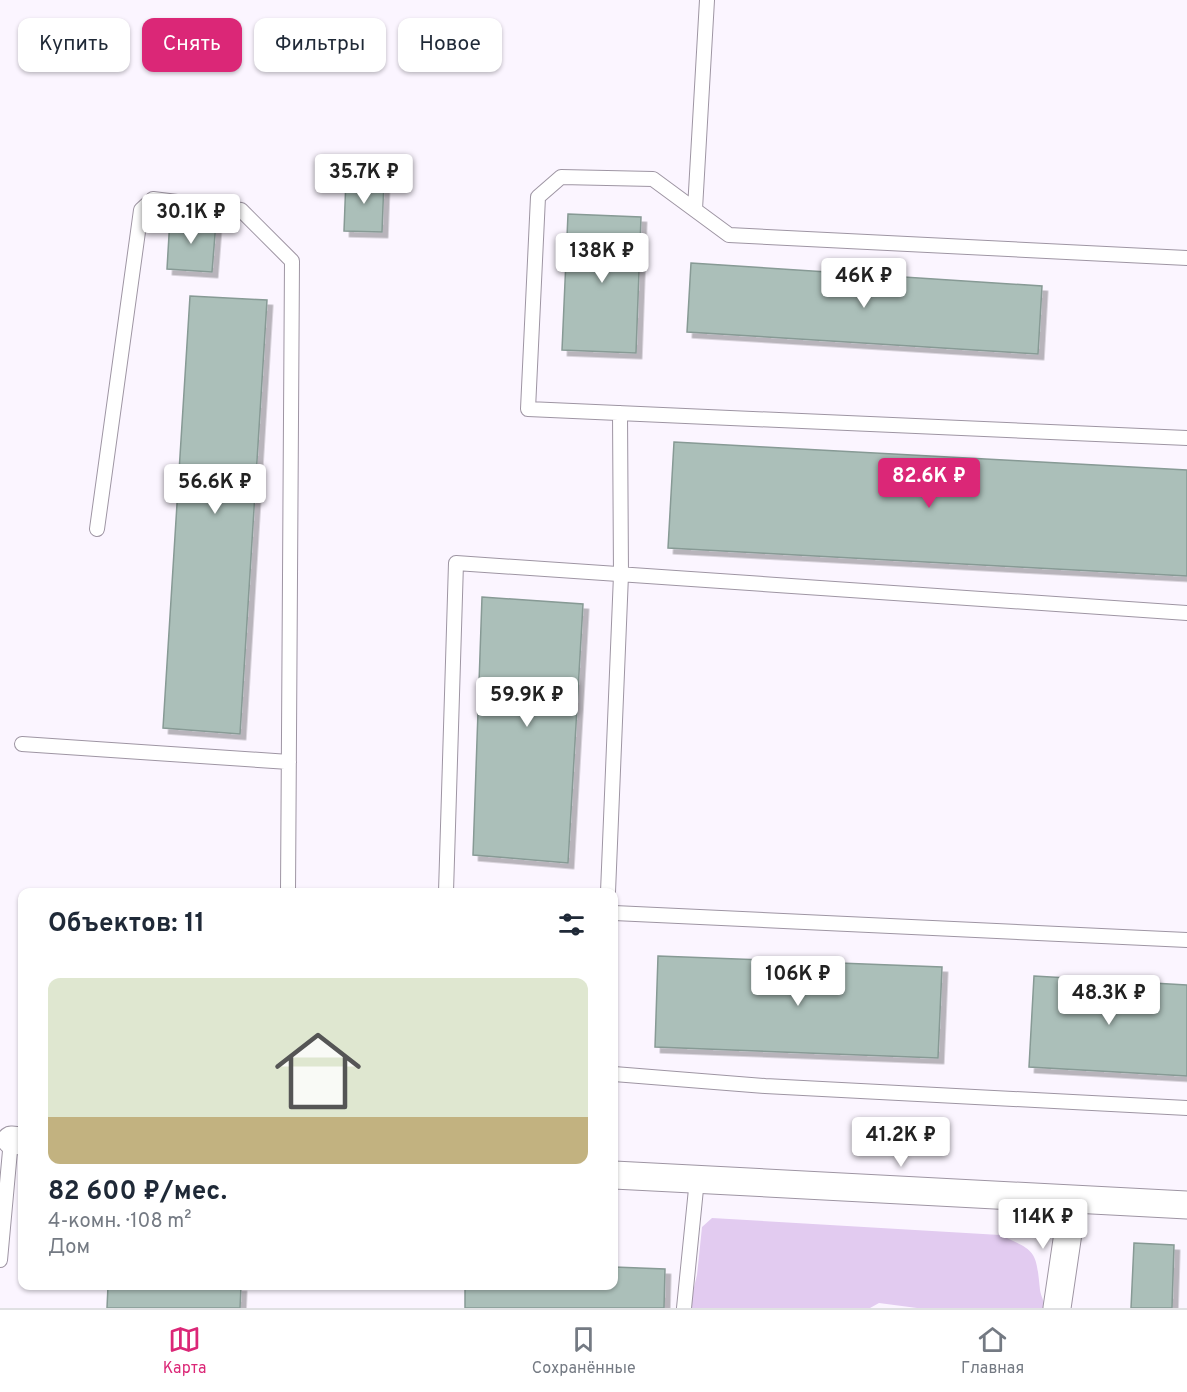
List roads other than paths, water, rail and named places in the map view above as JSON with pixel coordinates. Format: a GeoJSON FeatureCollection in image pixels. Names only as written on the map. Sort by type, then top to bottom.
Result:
{"type":"FeatureCollection","features":[{"type":"Feature","properties":{"kind":"street"},"geometry":{"type":"LineString","coordinates":[[618,1175],[1187,1204]]}},
{"type":"Feature","properties":{"kind":"street"},"geometry":{"type":"LineString","coordinates":[[1057,1308],[1073,1199]]}},
{"type":"Feature","properties":{"kind":"lane"},"geometry":{"type":"LineString","coordinates":[[694,209],[707,0]]}},
{"type":"Feature","properties":{"kind":"lane"},"geometry":{"type":"LineString","coordinates":[[1187,258],[729,235],[653,179],[561,177],[538,197],[528,409],[1187,438]]}},
{"type":"Feature","properties":{"kind":"lane"},"geometry":{"type":"LineString","coordinates":[[97,530],[141,210],[153,199],[241,210],[291,261],[288,888]]}},
{"type":"Feature","properties":{"kind":"lane"},"geometry":{"type":"LineString","coordinates":[[608,888],[621,575],[620,413]]}},
{"type":"Feature","properties":{"kind":"lane"},"geometry":{"type":"LineString","coordinates":[[446,888],[456,563],[1187,613]]}},
{"type":"Feature","properties":{"kind":"lane"},"geometry":{"type":"LineString","coordinates":[[22,744],[289,762]]}},
{"type":"Feature","properties":{"kind":"lane"},"geometry":{"type":"LineString","coordinates":[[618,913],[1187,940]]}},
{"type":"Feature","properties":{"kind":"lane"},"geometry":{"type":"LineString","coordinates":[[618,1074],[765,1086],[1187,1108]]}},
{"type":"Feature","properties":{"kind":"lane"},"geometry":{"type":"LineString","coordinates":[[0,1260],[17,1140]]}},
{"type":"Feature","properties":{"kind":"lane"},"geometry":{"type":"LineString","coordinates":[[684,1308],[697,1179]]}}]}
